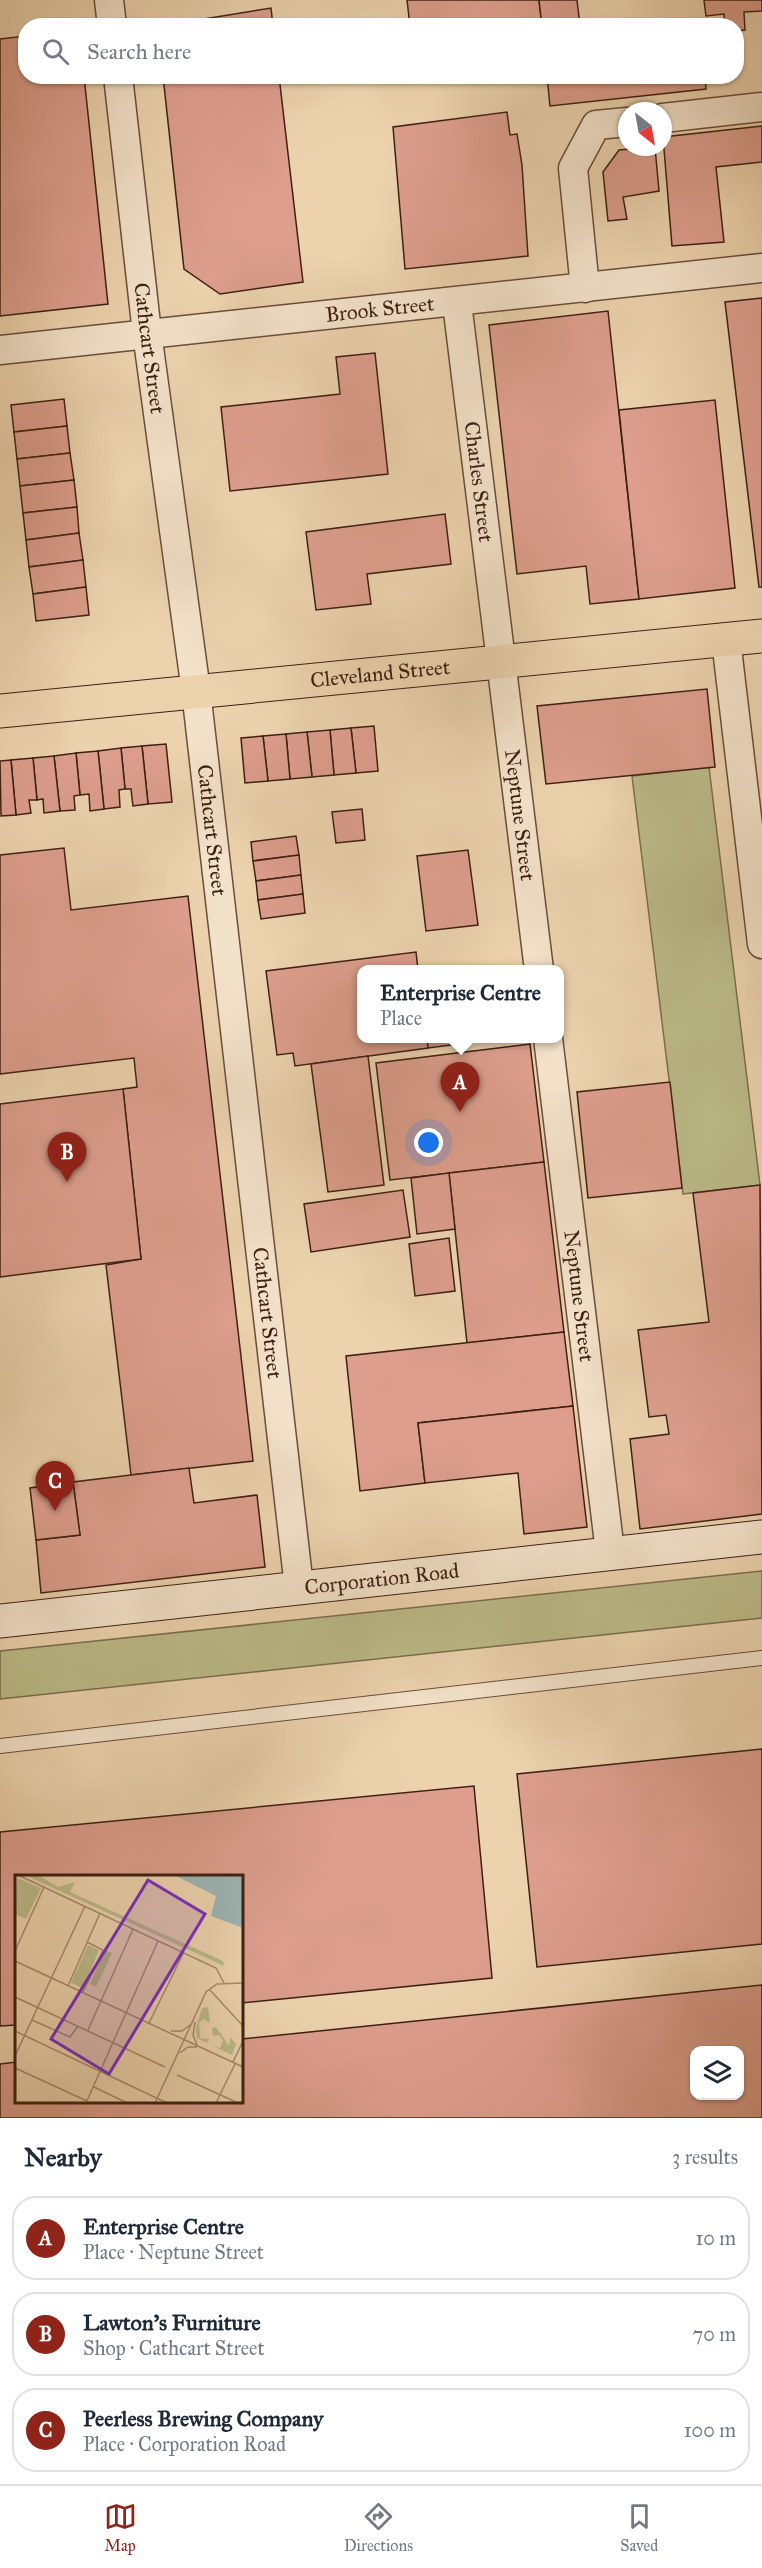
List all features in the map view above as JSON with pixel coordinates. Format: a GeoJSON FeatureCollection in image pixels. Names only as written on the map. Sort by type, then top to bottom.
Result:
{"type":"FeatureCollection","features":[{"type":"Feature","properties":{"kind":"main road","name":"Cleveland Street"},"geometry":{"type":"LineString","coordinates":[[0,711],[762,636]]}},
{"type":"Feature","properties":{"kind":"main road","name":"Corporation Road"},"geometry":{"type":"LineString","coordinates":[[0,1621],[762,1537]]}},
{"type":"Feature","properties":{"kind":"street"},"geometry":{"type":"LineString","coordinates":[[109,0],[111,18]]}},
{"type":"Feature","properties":{"kind":"street","name":"Cathcart Street"},"geometry":{"type":"LineString","coordinates":[[119,84],[147,333],[196,691],[299,1587]]}},
{"type":"Feature","properties":{"kind":"street"},"geometry":{"type":"LineString","coordinates":[[672,117],[762,106]]}},
{"type":"Feature","properties":{"kind":"street"},"geometry":{"type":"LineString","coordinates":[[585,288],[573,168],[596,125],[618,123]]}},
{"type":"Feature","properties":{"kind":"street","name":"Brook Street"},"geometry":{"type":"LineString","coordinates":[[0,350],[147,333],[457,303],[762,268]]}},
{"type":"Feature","properties":{"kind":"street","name":"Charles Street"},"geometry":{"type":"LineString","coordinates":[[457,303],[502,661]]}},
{"type":"Feature","properties":{"kind":"street"},"geometry":{"type":"LineString","coordinates":[[726,640],[762,944]]}},
{"type":"Feature","properties":{"kind":"street","name":"Neptune Street"},"geometry":{"type":"LineString","coordinates":[[502,661],[539,965]]}},
{"type":"Feature","properties":{"kind":"street","name":"Neptune Street"},"geometry":{"type":"LineString","coordinates":[[549,1043],[610,1552]]}},
{"type":"Feature","properties":{"kind":"lane"},"geometry":{"type":"LineString","coordinates":[[0,1746],[762,1658]]}},
{"type":"Feature","properties":{"kind":"green space"},"geometry":{"type":"Polygon","coordinates":[[[709,767],[760,1185],[683,1194],[632,776],[709,767]]]}},
{"type":"Feature","properties":{"kind":"green space"},"geometry":{"type":"Polygon","coordinates":[[[762,1571],[762,1618],[0,1699],[0,1651],[762,1571]]]}},
{"type":"Feature","properties":{"kind":"building"},"geometry":{"type":"Polygon","coordinates":[[[407,0],[539,0],[541,18],[409,18],[407,0]]]}},
{"type":"Feature","properties":{"kind":"building"},"geometry":{"type":"Polygon","coordinates":[[[539,0],[577,0],[579,18],[541,18],[539,0]]]}},
{"type":"Feature","properties":{"kind":"building"},"geometry":{"type":"Polygon","coordinates":[[[704,0],[762,0],[762,11],[744,12],[745,30],[744,18],[724,18],[724,14],[706,16],[704,0]]]}},
{"type":"Feature","properties":{"kind":"building"},"geometry":{"type":"Polygon","coordinates":[[[271,8],[272,18],[210,18],[271,8]]]}},
{"type":"Feature","properties":{"kind":"building"},"geometry":{"type":"Polygon","coordinates":[[[18,37],[18,84],[85,84],[108,304],[0,316],[0,39],[18,37]]]}},
{"type":"Feature","properties":{"kind":"building"},"geometry":{"type":"Polygon","coordinates":[[[164,84],[280,84],[303,282],[220,294],[184,269],[164,84]]]}},
{"type":"Feature","properties":{"kind":"building"},"geometry":{"type":"Polygon","coordinates":[[[548,84],[706,84],[706,89],[550,106],[548,84]]]}},
{"type":"Feature","properties":{"kind":"building"},"geometry":{"type":"Polygon","coordinates":[[[507,112],[510,135],[517,134],[522,165],[528,256],[405,269],[393,127],[507,112]]]}},
{"type":"Feature","properties":{"kind":"building"},"geometry":{"type":"Polygon","coordinates":[[[762,126],[762,162],[716,167],[724,242],[672,246],[665,156],[672,156],[672,136],[762,126]]]}},
{"type":"Feature","properties":{"kind":"building"},"geometry":{"type":"Polygon","coordinates":[[[618,151],[618,156],[656,156],[659,191],[623,197],[627,219],[608,221],[603,172],[618,151]]]}},
{"type":"Feature","properties":{"kind":"building"},"geometry":{"type":"Polygon","coordinates":[[[762,298],[762,587],[759,587],[725,302],[762,298]]]}},
{"type":"Feature","properties":{"kind":"building"},"geometry":{"type":"Polygon","coordinates":[[[608,311],[639,599],[590,604],[586,566],[517,574],[489,325],[608,311]]]}},
{"type":"Feature","properties":{"kind":"building"},"geometry":{"type":"Polygon","coordinates":[[[375,353],[388,474],[230,491],[221,407],[340,394],[336,357],[375,353]]]}},
{"type":"Feature","properties":{"kind":"building"},"geometry":{"type":"Polygon","coordinates":[[[64,399],[67,426],[14,432],[11,405],[64,399]]]}},
{"type":"Feature","properties":{"kind":"building"},"geometry":{"type":"Polygon","coordinates":[[[715,400],[735,588],[639,599],[619,410],[715,400]]]}},
{"type":"Feature","properties":{"kind":"building"},"geometry":{"type":"Polygon","coordinates":[[[67,426],[70,453],[17,459],[14,432],[67,426]]]}},
{"type":"Feature","properties":{"kind":"building"},"geometry":{"type":"Polygon","coordinates":[[[70,453],[74,480],[20,486],[17,459],[70,453]]]}},
{"type":"Feature","properties":{"kind":"building"},"geometry":{"type":"Polygon","coordinates":[[[74,480],[77,507],[23,513],[20,486],[74,480]]]}},
{"type":"Feature","properties":{"kind":"building"},"geometry":{"type":"Polygon","coordinates":[[[77,507],[79,533],[26,540],[23,513],[77,507]]]}},
{"type":"Feature","properties":{"kind":"building"},"geometry":{"type":"Polygon","coordinates":[[[445,514],[451,564],[367,574],[371,604],[316,610],[306,532],[445,514]]]}},
{"type":"Feature","properties":{"kind":"building"},"geometry":{"type":"Polygon","coordinates":[[[79,533],[83,560],[29,567],[26,540],[79,533]]]}},
{"type":"Feature","properties":{"kind":"building"},"geometry":{"type":"Polygon","coordinates":[[[83,560],[86,587],[33,594],[29,567],[83,560]]]}},
{"type":"Feature","properties":{"kind":"building"},"geometry":{"type":"Polygon","coordinates":[[[86,587],[89,615],[36,621],[33,594],[86,587]]]}},
{"type":"Feature","properties":{"kind":"building"},"geometry":{"type":"Polygon","coordinates":[[[707,689],[715,767],[546,784],[537,706],[707,689]]]}},
{"type":"Feature","properties":{"kind":"building"},"geometry":{"type":"Polygon","coordinates":[[[374,726],[378,771],[356,773],[351,728],[374,726]]]}},
{"type":"Feature","properties":{"kind":"building"},"geometry":{"type":"Polygon","coordinates":[[[351,728],[356,773],[334,775],[330,730],[351,728]]]}},
{"type":"Feature","properties":{"kind":"building"},"geometry":{"type":"Polygon","coordinates":[[[330,730],[334,775],[312,777],[307,732],[330,730]]]}},
{"type":"Feature","properties":{"kind":"building"},"geometry":{"type":"Polygon","coordinates":[[[307,732],[312,777],[290,779],[286,734],[307,732]]]}},
{"type":"Feature","properties":{"kind":"building"},"geometry":{"type":"Polygon","coordinates":[[[286,734],[290,779],[268,781],[263,736],[286,734]]]}},
{"type":"Feature","properties":{"kind":"building"},"geometry":{"type":"Polygon","coordinates":[[[263,736],[268,781],[245,783],[241,738],[263,736]]]}},
{"type":"Feature","properties":{"kind":"building"},"geometry":{"type":"Polygon","coordinates":[[[166,744],[172,802],[148,804],[142,746],[166,744]]]}},
{"type":"Feature","properties":{"kind":"building"},"geometry":{"type":"Polygon","coordinates":[[[142,746],[148,804],[133,806],[131,789],[125,789],[121,748],[142,746]]]}},
{"type":"Feature","properties":{"kind":"building"},"geometry":{"type":"Polygon","coordinates":[[[121,748],[125,789],[119,790],[120,807],[104,809],[98,751],[121,748]]]}},
{"type":"Feature","properties":{"kind":"building"},"geometry":{"type":"Polygon","coordinates":[[[98,751],[104,809],[90,811],[89,794],[80,795],[76,753],[98,751]]]}},
{"type":"Feature","properties":{"kind":"building"},"geometry":{"type":"Polygon","coordinates":[[[76,753],[80,795],[74,796],[75,810],[60,811],[54,756],[76,753]]]}},
{"type":"Feature","properties":{"kind":"building"},"geometry":{"type":"Polygon","coordinates":[[[54,756],[60,811],[44,813],[43,799],[37,800],[33,758],[54,756]]]}},
{"type":"Feature","properties":{"kind":"building"},"geometry":{"type":"Polygon","coordinates":[[[33,758],[37,800],[29,800],[31,813],[16,815],[11,760],[33,758]]]}},
{"type":"Feature","properties":{"kind":"building"},"geometry":{"type":"Polygon","coordinates":[[[11,760],[16,815],[1,816],[0,761],[11,760]]]}},
{"type":"Feature","properties":{"kind":"building"},"geometry":{"type":"Polygon","coordinates":[[[362,809],[365,840],[336,843],[332,812],[362,809]]]}},
{"type":"Feature","properties":{"kind":"building"},"geometry":{"type":"Polygon","coordinates":[[[296,836],[299,855],[253,861],[251,842],[296,836]]]}},
{"type":"Feature","properties":{"kind":"building"},"geometry":{"type":"Polygon","coordinates":[[[64,848],[71,910],[188,896],[253,1461],[131,1475],[106,1265],[141,1259],[123,1089],[137,1087],[134,1058],[0,1074],[0,855],[64,848]]]}},
{"type":"Feature","properties":{"kind":"building"},"geometry":{"type":"Polygon","coordinates":[[[468,850],[478,925],[426,931],[417,856],[468,850]]]}},
{"type":"Feature","properties":{"kind":"building"},"geometry":{"type":"Polygon","coordinates":[[[299,855],[301,875],[256,881],[253,861],[299,855]]]}},
{"type":"Feature","properties":{"kind":"building"},"geometry":{"type":"Polygon","coordinates":[[[301,875],[303,894],[258,900],[256,881],[301,875]]]}},
{"type":"Feature","properties":{"kind":"building"},"geometry":{"type":"Polygon","coordinates":[[[303,894],[305,913],[261,919],[258,900],[303,894]]]}},
{"type":"Feature","properties":{"kind":"building"},"geometry":{"type":"Polygon","coordinates":[[[416,952],[417,965],[357,965],[357,1043],[428,1043],[428,1048],[295,1066],[293,1053],[277,1055],[266,971],[416,952]]]}},
{"type":"Feature","properties":{"kind":"building"},"geometry":{"type":"Polygon","coordinates":[[[428,1043],[468,1043],[428,1048],[428,1043]]]}},
{"type":"Feature","properties":{"kind":"building"},"geometry":{"type":"Polygon","coordinates":[[[530,1044],[544,1162],[390,1180],[376,1063],[530,1044]]]}},
{"type":"Feature","properties":{"kind":"building"},"geometry":{"type":"Polygon","coordinates":[[[368,1056],[384,1185],[328,1192],[311,1064],[368,1056]]]}},
{"type":"Feature","properties":{"kind":"building"},"geometry":{"type":"Polygon","coordinates":[[[670,1082],[682,1188],[588,1198],[577,1092],[670,1082]]]}},
{"type":"Feature","properties":{"kind":"building"},"geometry":{"type":"Polygon","coordinates":[[[123,1089],[141,1259],[0,1277],[0,1104],[123,1089]]]}},
{"type":"Feature","properties":{"kind":"building"},"geometry":{"type":"Polygon","coordinates":[[[544,1162],[564,1332],[467,1343],[449,1173],[544,1162]]]}},
{"type":"Feature","properties":{"kind":"building"},"geometry":{"type":"Polygon","coordinates":[[[449,1173],[455,1229],[417,1234],[411,1178],[449,1173]]]}},
{"type":"Feature","properties":{"kind":"building"},"geometry":{"type":"Polygon","coordinates":[[[760,1185],[762,1514],[640,1529],[630,1439],[669,1434],[666,1415],[649,1417],[638,1330],[709,1322],[693,1193],[760,1185]]]}},
{"type":"Feature","properties":{"kind":"building"},"geometry":{"type":"Polygon","coordinates":[[[403,1190],[410,1237],[311,1252],[304,1204],[403,1190]]]}},
{"type":"Feature","properties":{"kind":"building"},"geometry":{"type":"Polygon","coordinates":[[[449,1238],[455,1291],[415,1296],[409,1244],[449,1238]]]}},
{"type":"Feature","properties":{"kind":"building"},"geometry":{"type":"Polygon","coordinates":[[[564,1332],[573,1406],[418,1423],[425,1483],[360,1491],[346,1356],[564,1332]]]}},
{"type":"Feature","properties":{"kind":"building"},"geometry":{"type":"Polygon","coordinates":[[[573,1406],[587,1527],[524,1534],[518,1473],[425,1483],[418,1423],[573,1406]]]}},
{"type":"Feature","properties":{"kind":"building"},"geometry":{"type":"Polygon","coordinates":[[[189,1468],[194,1503],[257,1495],[265,1567],[41,1593],[36,1540],[80,1535],[73,1482],[189,1468]]]}},
{"type":"Feature","properties":{"kind":"building"},"geometry":{"type":"Polygon","coordinates":[[[73,1482],[80,1535],[36,1540],[30,1488],[73,1482]]]}},
{"type":"Feature","properties":{"kind":"building"},"geometry":{"type":"Polygon","coordinates":[[[762,1749],[762,1944],[537,1967],[517,1774],[762,1749]]]}},
{"type":"Feature","properties":{"kind":"building"},"geometry":{"type":"Polygon","coordinates":[[[474,1786],[492,1978],[243,2003],[243,1875],[15,1875],[15,2025],[0,2026],[0,1832],[474,1786]]]}},
{"type":"Feature","properties":{"kind":"building"},"geometry":{"type":"Polygon","coordinates":[[[762,1985],[762,2118],[0,2118],[0,2064],[15,2062],[15,2103],[243,2103],[243,2039],[762,1985]]]}},
{"type":"Feature","properties":{"kind":"place","name":"Enterprise Centre"},"geometry":{"type":"Point","coordinates":[460,1112]}},
{"type":"Feature","properties":{"kind":"place","name":"Lawton's Furniture"},"geometry":{"type":"Point","coordinates":[67,1182]}},
{"type":"Feature","properties":{"kind":"place","name":"Peerless Brewing Company"},"geometry":{"type":"Point","coordinates":[55,1511]}}]}
